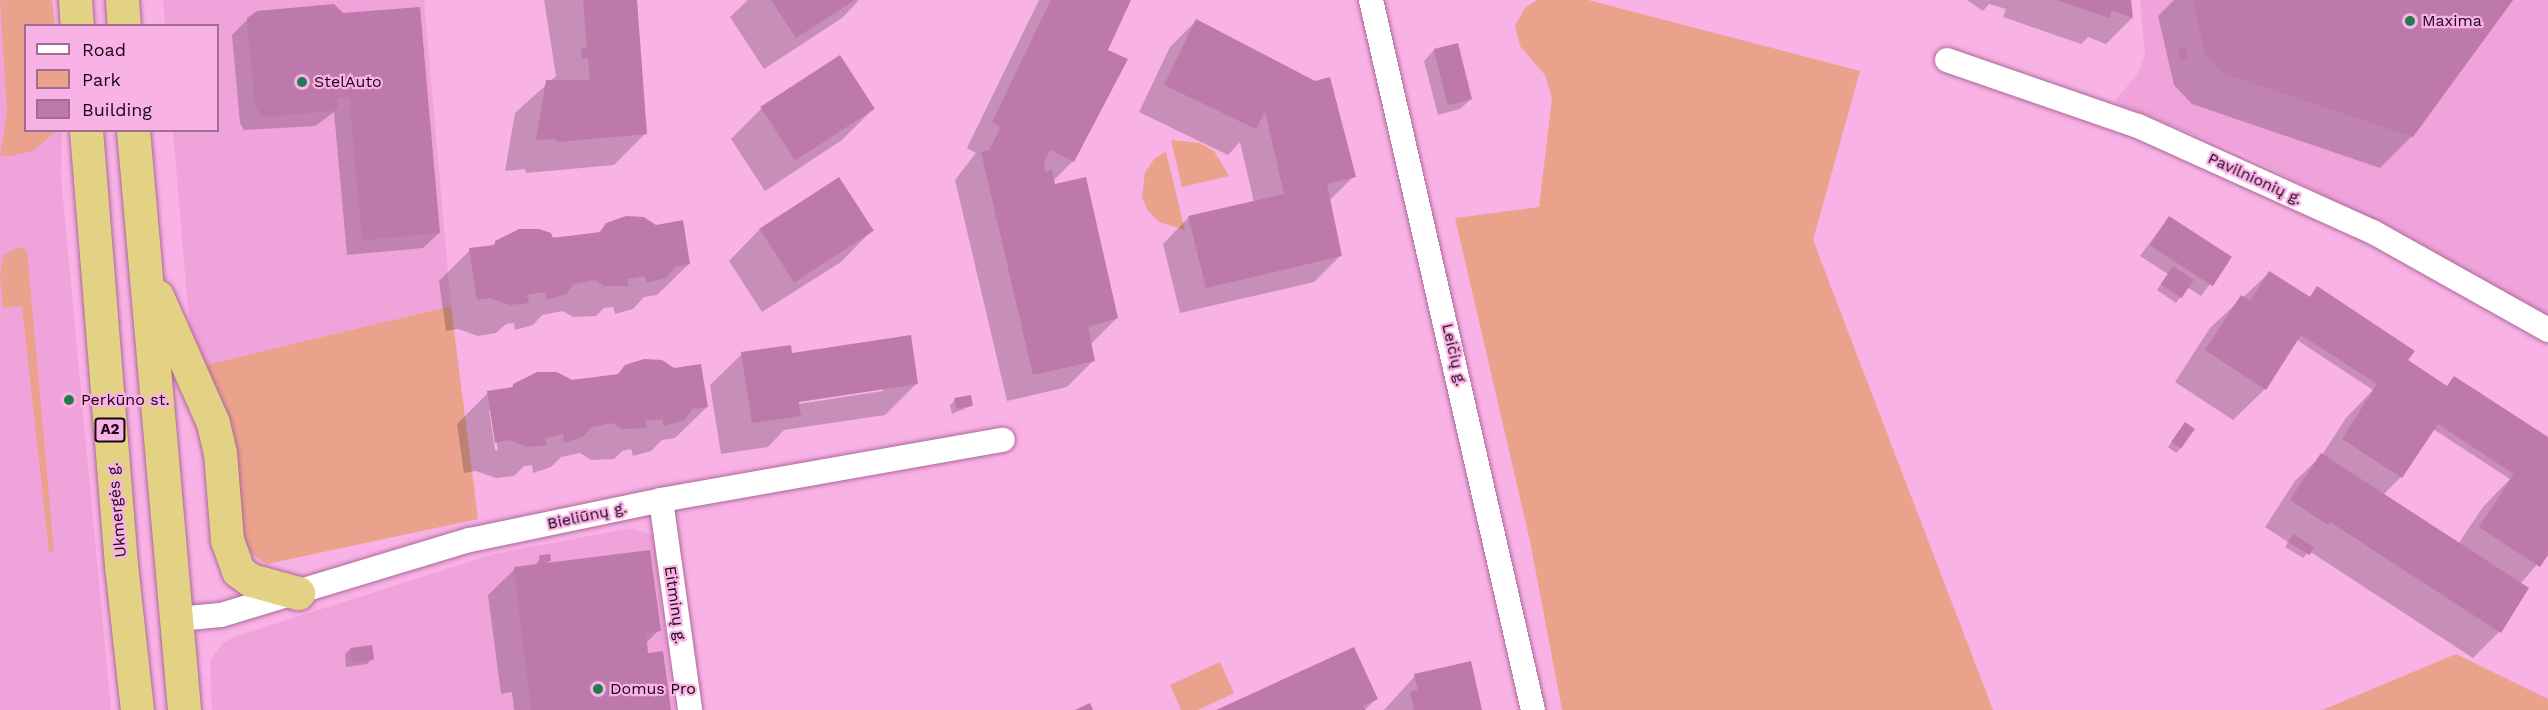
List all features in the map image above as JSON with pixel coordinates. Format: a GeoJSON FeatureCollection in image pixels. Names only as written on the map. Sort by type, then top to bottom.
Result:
{"type":"FeatureCollection","features":[{"type":"Feature","properties":{"kind":"highway"},"geometry":{"type":"LineString","coordinates":[[75,0],[77,24]]}},
{"type":"Feature","properties":{"kind":"highway"},"geometry":{"type":"LineString","coordinates":[[122,0],[124,24]]}},
{"type":"Feature","properties":{"kind":"highway","name":"Ukmergės g."},"geometry":{"type":"LineString","coordinates":[[86,132],[137,710]]}},
{"type":"Feature","properties":{"kind":"highway"},"geometry":{"type":"LineString","coordinates":[[134,132],[184,710]]}},
{"type":"Feature","properties":{"kind":"highway"},"geometry":{"type":"LineString","coordinates":[[145,264],[213,423],[220,453],[230,555],[238,571],[251,580],[298,593]]}},
{"type":"Feature","properties":{"kind":"highway"},"geometry":{"type":"LineString","coordinates":[[128,624],[177,619]]}},
{"type":"Feature","properties":{"kind":"highway"},"geometry":{"type":"LineString","coordinates":[[132,658],[159,645],[177,619]]}},
{"type":"Feature","properties":{"kind":"street","name":"Leičių g."},"geometry":{"type":"LineString","coordinates":[[1371,0],[1533,710]]}},
{"type":"Feature","properties":{"kind":"street","name":"Pavilnionių g."},"geometry":{"type":"LineString","coordinates":[[1947,60],[2138,126],[2373,232],[2548,330]]}},
{"type":"Feature","properties":{"kind":"street","name":"Bieliūnų g."},"geometry":{"type":"LineString","coordinates":[[177,619],[221,615],[470,540],[661,500],[1003,440]]}},
{"type":"Feature","properties":{"kind":"street","name":"Eitminų g."},"geometry":{"type":"LineString","coordinates":[[661,500],[690,710]]}},
{"type":"Feature","properties":{"kind":"shaded area"},"geometry":{"type":"Polygon","coordinates":[[[0,0],[52,0],[55,24],[24,24],[24,132],[62,132],[61,178],[111,710],[0,710],[0,0]]]}},
{"type":"Feature","properties":{"kind":"shaded area"},"geometry":{"type":"Polygon","coordinates":[[[163,0],[424,0],[451,306],[201,366],[190,332],[173,132],[219,132],[219,24],[165,24],[163,0]]]}},
{"type":"Feature","properties":{"kind":"shaded area"},"geometry":{"type":"Polygon","coordinates":[[[2140,0],[2548,0],[2548,317],[2428,249],[2241,153],[2114,102],[2138,73],[2145,54],[2140,0]]]}},
{"type":"Feature","properties":{"kind":"shaded area"},"geometry":{"type":"Polygon","coordinates":[[[632,528],[653,536],[674,710],[212,710],[210,660],[223,643],[234,637],[494,554],[632,528]]]}},
{"type":"Feature","properties":{"kind":"green space"},"geometry":{"type":"Polygon","coordinates":[[[0,0],[52,0],[55,24],[24,24],[24,132],[55,132],[33,151],[10,156],[0,155],[7,113],[0,0]]]}},
{"type":"Feature","properties":{"kind":"green space"},"geometry":{"type":"Polygon","coordinates":[[[1537,0],[1588,0],[1860,71],[1813,240],[1993,710],[1562,710],[1530,541],[1455,218],[1539,207],[1552,98],[1545,75],[1520,46],[1515,26],[1525,8],[1537,0]]]}},
{"type":"Feature","properties":{"kind":"green space"},"geometry":{"type":"Polygon","coordinates":[[[1171,140],[1200,143],[1214,151],[1229,176],[1182,187],[1171,140]]]}},
{"type":"Feature","properties":{"kind":"green space"},"geometry":{"type":"Polygon","coordinates":[[[1166,152],[1185,230],[1159,222],[1148,211],[1142,198],[1145,172],[1155,158],[1166,152]]]}},
{"type":"Feature","properties":{"kind":"green space"},"geometry":{"type":"Polygon","coordinates":[[[18,247],[27,250],[54,551],[49,552],[22,306],[3,308],[0,277],[3,256],[18,247]]]}},
{"type":"Feature","properties":{"kind":"green space"},"geometry":{"type":"Polygon","coordinates":[[[451,306],[478,519],[267,564],[256,557],[243,546],[201,366],[451,306]]]}},
{"type":"Feature","properties":{"kind":"green space"},"geometry":{"type":"Polygon","coordinates":[[[2456,654],[2548,699],[2548,710],[2322,710],[2456,654]]]}},
{"type":"Feature","properties":{"kind":"green space"},"geometry":{"type":"Polygon","coordinates":[[[1220,662],[1234,693],[1198,710],[1181,710],[1170,685],[1220,662]]]}},
{"type":"Feature","properties":{"kind":"building"},"geometry":{"type":"Polygon","coordinates":[[[583,0],[637,0],[647,134],[557,142],[556,139],[536,140],[546,80],[590,80],[588,58],[582,59],[581,48],[587,48],[583,0]]]}},
{"type":"Feature","properties":{"kind":"building"},"geometry":{"type":"Polygon","coordinates":[[[771,0],[855,0],[796,38],[771,0]]]}},
{"type":"Feature","properties":{"kind":"building"},"geometry":{"type":"Polygon","coordinates":[[[1051,0],[1131,0],[1108,50],[1128,59],[1074,162],[1050,150],[1044,162],[1045,172],[1052,170],[1055,184],[1086,177],[1118,318],[1088,327],[1095,361],[1033,375],[981,152],[989,150],[1001,127],[992,122],[1051,0]]]}},
{"type":"Feature","properties":{"kind":"building"},"geometry":{"type":"Polygon","coordinates":[[[2057,0],[2131,0],[2133,18],[2112,10],[2109,18],[2057,0]]]}},
{"type":"Feature","properties":{"kind":"building"},"geometry":{"type":"Polygon","coordinates":[[[2193,0],[2513,0],[2413,137],[2223,73],[2205,53],[2193,0]]]}},
{"type":"Feature","properties":{"kind":"building"},"geometry":{"type":"Polygon","coordinates":[[[334,4],[343,13],[420,7],[440,233],[362,240],[349,97],[338,98],[338,107],[333,111],[264,117],[255,107],[247,18],[257,11],[334,4]]]}},
{"type":"Feature","properties":{"kind":"building"},"geometry":{"type":"Polygon","coordinates":[[[1196,19],[1315,81],[1330,77],[1356,177],[1327,184],[1342,256],[1206,288],[1188,216],[1284,194],[1265,111],[1256,129],[1164,85],[1196,19]]]}},
{"type":"Feature","properties":{"kind":"building"},"geometry":{"type":"Polygon","coordinates":[[[1458,43],[1472,99],[1448,105],[1434,49],[1458,43]]]}},
{"type":"Feature","properties":{"kind":"building"},"geometry":{"type":"Polygon","coordinates":[[[2186,47],[2188,58],[2180,59],[2178,48],[2186,47]]]}},
{"type":"Feature","properties":{"kind":"building"},"geometry":{"type":"Polygon","coordinates":[[[840,55],[875,109],[795,160],[760,107],[840,55]]]}},
{"type":"Feature","properties":{"kind":"building"},"geometry":{"type":"Polygon","coordinates":[[[839,177],[874,231],[794,282],[759,229],[839,177]]]}},
{"type":"Feature","properties":{"kind":"building"},"geometry":{"type":"Polygon","coordinates":[[[626,216],[644,217],[656,225],[683,220],[690,264],[675,267],[666,278],[647,283],[644,276],[627,279],[629,286],[604,286],[595,280],[574,284],[566,294],[546,300],[545,292],[527,295],[529,303],[510,305],[490,298],[477,300],[469,248],[495,245],[495,241],[519,229],[539,229],[551,233],[553,238],[600,232],[606,223],[626,216]]]}},
{"type":"Feature","properties":{"kind":"building"},"geometry":{"type":"Polygon","coordinates":[[[2169,216],[2232,257],[2213,286],[2150,245],[2169,216]]]}},
{"type":"Feature","properties":{"kind":"building"},"geometry":{"type":"Polygon","coordinates":[[[2173,266],[2194,280],[2181,298],[2161,284],[2173,266]]]}},
{"type":"Feature","properties":{"kind":"building"},"geometry":{"type":"Polygon","coordinates":[[[2269,271],[2310,297],[2317,286],[2415,351],[2408,360],[2447,386],[2454,376],[2548,437],[2548,555],[2540,567],[2479,527],[2514,474],[2438,424],[2402,478],[2342,439],[2377,384],[2301,335],[2266,390],[2205,350],[2241,295],[2250,301],[2269,271]]]}},
{"type":"Feature","properties":{"kind":"building"},"geometry":{"type":"Polygon","coordinates":[[[911,335],[918,384],[799,402],[801,416],[752,423],[741,352],[791,345],[792,353],[911,335]]]}},
{"type":"Feature","properties":{"kind":"building"},"geometry":{"type":"Polygon","coordinates":[[[644,359],[662,360],[674,368],[701,364],[708,407],[693,409],[684,420],[664,426],[662,419],[645,421],[647,428],[623,429],[612,423],[592,427],[584,436],[564,443],[563,434],[545,438],[547,445],[528,447],[508,440],[495,443],[487,391],[513,387],[513,384],[537,372],[557,372],[572,380],[618,374],[625,365],[644,359]]]}},
{"type":"Feature","properties":{"kind":"building"},"geometry":{"type":"Polygon","coordinates":[[[971,395],[973,406],[956,409],[954,398],[971,395]]]}},
{"type":"Feature","properties":{"kind":"building"},"geometry":{"type":"Polygon","coordinates":[[[2185,422],[2195,429],[2181,449],[2171,442],[2185,422]]]}},
{"type":"Feature","properties":{"kind":"building"},"geometry":{"type":"Polygon","coordinates":[[[2321,453],[2529,588],[2501,633],[2330,522],[2328,525],[2290,500],[2321,453]]]}},
{"type":"Feature","properties":{"kind":"building"},"geometry":{"type":"Polygon","coordinates":[[[2293,534],[2314,547],[2309,555],[2288,542],[2293,534]]]}},
{"type":"Feature","properties":{"kind":"building"},"geometry":{"type":"Polygon","coordinates":[[[650,550],[661,631],[646,633],[648,653],[663,651],[671,710],[531,710],[514,567],[650,550]]]}},
{"type":"Feature","properties":{"kind":"building"},"geometry":{"type":"Polygon","coordinates":[[[550,554],[551,561],[540,562],[539,556],[550,554]]]}},
{"type":"Feature","properties":{"kind":"building"},"geometry":{"type":"Polygon","coordinates":[[[372,645],[374,660],[352,663],[350,648],[372,645]]]}},
{"type":"Feature","properties":{"kind":"building"},"geometry":{"type":"Polygon","coordinates":[[[1354,647],[1378,699],[1363,706],[1365,710],[1216,710],[1354,647]]]}},
{"type":"Feature","properties":{"kind":"building"},"geometry":{"type":"Polygon","coordinates":[[[1471,661],[1482,710],[1414,710],[1410,692],[1418,690],[1414,674],[1471,661]]]}},
{"type":"Feature","properties":{"kind":"building"},"geometry":{"type":"Polygon","coordinates":[[[1090,703],[1093,710],[1075,710],[1090,703]]]}},
{"type":"Feature","properties":{"kind":"place","name":"Maxima"},"geometry":{"type":"Point","coordinates":[2410,21]}},
{"type":"Feature","properties":{"kind":"place","name":"StelAuto"},"geometry":{"type":"Point","coordinates":[302,82]}},
{"type":"Feature","properties":{"kind":"place","name":"Perkūno st."},"geometry":{"type":"Point","coordinates":[69,400]}},
{"type":"Feature","properties":{"kind":"place","name":"Domus Pro"},"geometry":{"type":"Point","coordinates":[598,689]}}]}
